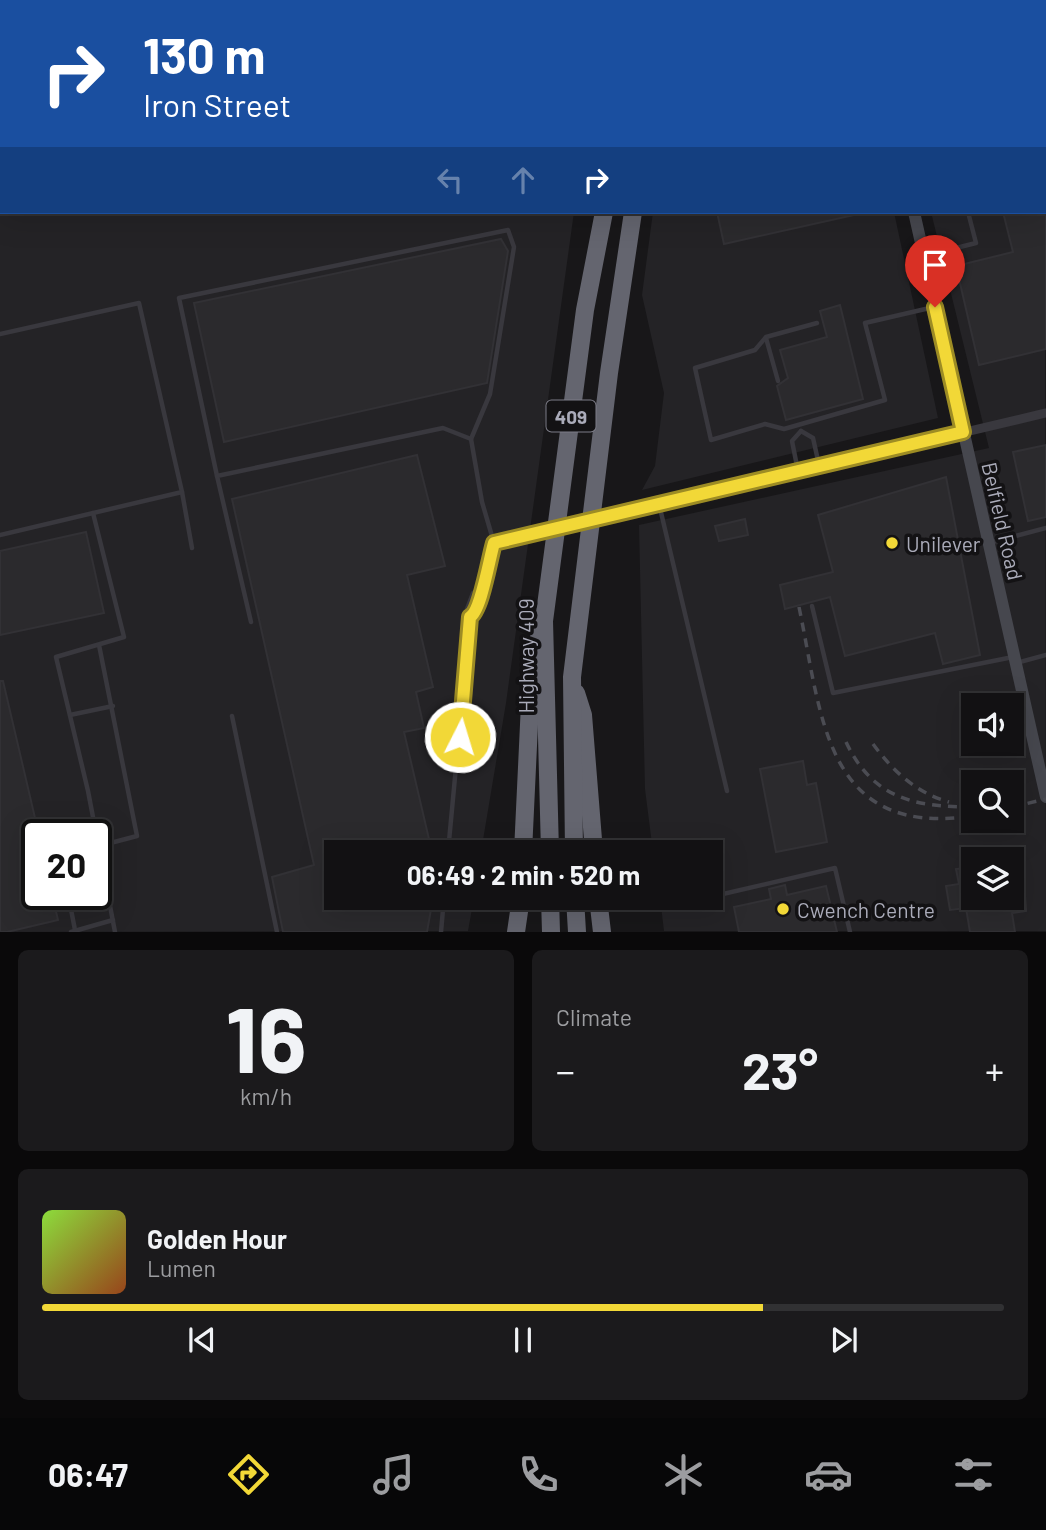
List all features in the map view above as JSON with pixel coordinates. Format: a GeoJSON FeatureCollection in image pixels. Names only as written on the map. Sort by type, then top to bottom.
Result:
{"type":"FeatureCollection","features":[{"type":"Feature","properties":{"kind":"highway","name":"Highway 409"},"geometry":{"type":"LineString","coordinates":[[550,840],[544,621],[584,310],[604,214]]}},
{"type":"Feature","properties":{"kind":"highway","name":"409"},"geometry":{"type":"LineString","coordinates":[[574,840],[572,677],[609,373],[633,214]]}},
{"type":"Feature","properties":{"kind":"highway"},"geometry":{"type":"LineString","coordinates":[[524,840],[533,661],[544,621]]}},
{"type":"Feature","properties":{"kind":"highway"},"geometry":{"type":"LineString","coordinates":[[572,677],[583,715],[593,840]]}},
{"type":"Feature","properties":{"kind":"highway"},"geometry":{"type":"LineString","coordinates":[[516,932],[519,910]]}},
{"type":"Feature","properties":{"kind":"highway"},"geometry":{"type":"LineString","coordinates":[[551,910],[551,932]]}},
{"type":"Feature","properties":{"kind":"highway"},"geometry":{"type":"LineString","coordinates":[[576,910],[577,932]]}},
{"type":"Feature","properties":{"kind":"highway"},"geometry":{"type":"LineString","coordinates":[[599,910],[602,932]]}},
{"type":"Feature","properties":{"kind":"main road","name":"Belfield Road"},"geometry":{"type":"LineString","coordinates":[[914,214],[988,544],[1044,777],[1046,797]]}},
{"type":"Feature","properties":{"kind":"street"},"geometry":{"type":"LineString","coordinates":[[494,543],[1046,414]]}},
{"type":"Feature","properties":{"kind":"lane"},"geometry":{"type":"LineString","coordinates":[[924,257],[976,243],[969,214]]}},
{"type":"Feature","properties":{"kind":"lane"},"geometry":{"type":"LineString","coordinates":[[251,622],[179,298],[508,230],[514,247],[490,394],[471,439],[482,502],[494,543],[481,589],[483,597],[477,613],[470,617]]}},
{"type":"Feature","properties":{"kind":"lane"},"geometry":{"type":"LineString","coordinates":[[0,334],[139,303],[192,548]]}},
{"type":"Feature","properties":{"kind":"lane"},"geometry":{"type":"LineString","coordinates":[[817,323],[766,337],[755,350],[695,368],[711,440],[765,424],[784,429],[885,400],[865,323],[935,307]]}},
{"type":"Feature","properties":{"kind":"lane"},"geometry":{"type":"LineString","coordinates":[[766,337],[778,381]]}},
{"type":"Feature","properties":{"kind":"lane"},"geometry":{"type":"LineString","coordinates":[[789,419],[791,427]]}},
{"type":"Feature","properties":{"kind":"lane"},"geometry":{"type":"LineString","coordinates":[[798,471],[792,442],[801,431],[800,424]]}},
{"type":"Feature","properties":{"kind":"lane"},"geometry":{"type":"LineString","coordinates":[[217,476],[443,428],[471,439]]}},
{"type":"Feature","properties":{"kind":"lane"},"geometry":{"type":"LineString","coordinates":[[801,431],[813,438],[819,466]]}},
{"type":"Feature","properties":{"kind":"lane"},"geometry":{"type":"LineString","coordinates":[[0,535],[182,492]]}},
{"type":"Feature","properties":{"kind":"lane"},"geometry":{"type":"LineString","coordinates":[[659,504],[727,791]]}},
{"type":"Feature","properties":{"kind":"lane"},"geometry":{"type":"LineString","coordinates":[[93,513],[124,637],[56,657],[94,819]]}},
{"type":"Feature","properties":{"kind":"lane"},"geometry":{"type":"LineString","coordinates":[[988,544],[1046,528]]}},
{"type":"Feature","properties":{"kind":"lane"},"geometry":{"type":"LineString","coordinates":[[449,840],[470,617],[467,610],[473,593],[481,589]]}},
{"type":"Feature","properties":{"kind":"lane"},"geometry":{"type":"LineString","coordinates":[[812,606],[833,693],[1046,655]]}},
{"type":"Feature","properties":{"kind":"lane"},"geometry":{"type":"LineString","coordinates":[[99,645],[137,836],[112,843]]}},
{"type":"Feature","properties":{"kind":"lane"},"geometry":{"type":"LineString","coordinates":[[70,716],[113,706]]}},
{"type":"Feature","properties":{"kind":"lane"},"geometry":{"type":"LineString","coordinates":[[232,716],[277,932]]}},
{"type":"Feature","properties":{"kind":"lane"},"geometry":{"type":"LineString","coordinates":[[723,894],[835,868],[850,932]]}},
{"type":"Feature","properties":{"kind":"lane"},"geometry":{"type":"LineString","coordinates":[[70,910],[73,931],[113,920]]}},
{"type":"Feature","properties":{"kind":"lane"},"geometry":{"type":"LineString","coordinates":[[111,910],[115,932]]}},
{"type":"Feature","properties":{"kind":"lane"},"geometry":{"type":"LineString","coordinates":[[440,932],[443,910]]}},
{"type":"Feature","properties":{"kind":"shaded area"},"geometry":{"type":"Polygon","coordinates":[[[0,214],[574,214],[506,703],[483,840],[324,840],[324,910],[472,910],[468,931],[0,932],[0,214]]]}},
{"type":"Feature","properties":{"kind":"shaded area"},"geometry":{"type":"Polygon","coordinates":[[[653,214],[894,214],[938,418],[642,490],[655,466],[664,393],[642,295],[653,214]]]}},
{"type":"Feature","properties":{"kind":"shaded area"},"geometry":{"type":"Polygon","coordinates":[[[931,214],[1045,214],[1046,931],[664,931],[661,910],[723,910],[723,840],[651,840],[645,789],[639,525],[989,448],[931,214]]]}},
{"type":"Feature","properties":{"kind":"building"},"geometry":{"type":"Polygon","coordinates":[[[717,214],[854,215],[724,244],[717,214]]]}},
{"type":"Feature","properties":{"kind":"building"},"geometry":{"type":"Polygon","coordinates":[[[1004,214],[1046,214],[1046,349],[979,365],[956,266],[1013,252],[1004,214]]]}},
{"type":"Feature","properties":{"kind":"building"},"geometry":{"type":"Polygon","coordinates":[[[501,239],[508,251],[487,383],[224,442],[194,303],[501,239]]]}},
{"type":"Feature","properties":{"kind":"building"},"geometry":{"type":"Polygon","coordinates":[[[840,305],[863,399],[786,420],[777,386],[788,378],[780,350],[827,337],[820,311],[840,305]]]}},
{"type":"Feature","properties":{"kind":"building"},"geometry":{"type":"Polygon","coordinates":[[[1046,445],[1046,517],[1028,521],[1013,452],[1046,445]]]}},
{"type":"Feature","properties":{"kind":"building"},"geometry":{"type":"Polygon","coordinates":[[[417,455],[445,566],[407,575],[433,687],[416,692],[424,728],[404,732],[429,840],[324,840],[324,910],[431,910],[427,932],[283,932],[272,877],[314,865],[232,499],[417,455]]]}},
{"type":"Feature","properties":{"kind":"building","name":"Unilever"},"geometry":{"type":"Polygon","coordinates":[[[946,477],[980,655],[943,664],[935,633],[845,656],[830,597],[785,609],[780,585],[833,572],[818,515],[946,477]]]}},
{"type":"Feature","properties":{"kind":"building"},"geometry":{"type":"Polygon","coordinates":[[[745,519],[748,535],[719,541],[715,526],[745,519]]]}},
{"type":"Feature","properties":{"kind":"building"},"geometry":{"type":"Polygon","coordinates":[[[86,532],[104,613],[0,635],[0,551],[86,532]]]}},
{"type":"Feature","properties":{"kind":"building"},"geometry":{"type":"Polygon","coordinates":[[[0,681],[3,681],[35,819],[21,819],[21,910],[56,910],[58,920],[0,932],[0,681]]]}},
{"type":"Feature","properties":{"kind":"building"},"geometry":{"type":"Polygon","coordinates":[[[803,761],[807,785],[816,783],[827,842],[776,852],[760,769],[803,761]]]}},
{"type":"Feature","properties":{"kind":"building"},"geometry":{"type":"Polygon","coordinates":[[[961,868],[961,909],[950,910],[946,886],[959,884],[956,869],[961,868]]]}},
{"type":"Feature","properties":{"kind":"building"},"geometry":{"type":"Polygon","coordinates":[[[1024,881],[1026,911],[1012,913],[1015,932],[970,932],[966,910],[1024,910],[1024,881]]]}},
{"type":"Feature","properties":{"kind":"building","name":"Cwench Centre"},"geometry":{"type":"Polygon","coordinates":[[[785,885],[787,895],[826,886],[837,932],[739,932],[734,907],[771,899],[769,889],[785,885]]]}},
{"type":"Feature","properties":{"kind":"railway"},"geometry":{"type":"LineString","coordinates":[[799,607],[825,727],[839,761],[859,788],[886,808],[924,818],[961,816]]}},
{"type":"Feature","properties":{"kind":"railway"},"geometry":{"type":"LineString","coordinates":[[846,742],[869,776],[883,788],[914,801],[961,807]]}},
{"type":"Feature","properties":{"kind":"railway"},"geometry":{"type":"LineString","coordinates":[[873,744],[906,780],[926,793],[949,802]]}},
{"type":"Feature","properties":{"kind":"railway"},"geometry":{"type":"LineString","coordinates":[[1024,804],[1046,799]]}},
{"type":"Feature","properties":{"kind":"place","name":"Unilever"},"geometry":{"type":"Point","coordinates":[892,543]}},
{"type":"Feature","properties":{"kind":"place","name":"Cwench Centre"},"geometry":{"type":"Point","coordinates":[783,909]}},
{"type":"Feature","properties":{"kind":"route"},"geometry":{"type":"LineString","coordinates":[[460,737],[470,617],[477,613],[483,597],[481,589],[494,543],[963,432],[935,307]]}}]}
